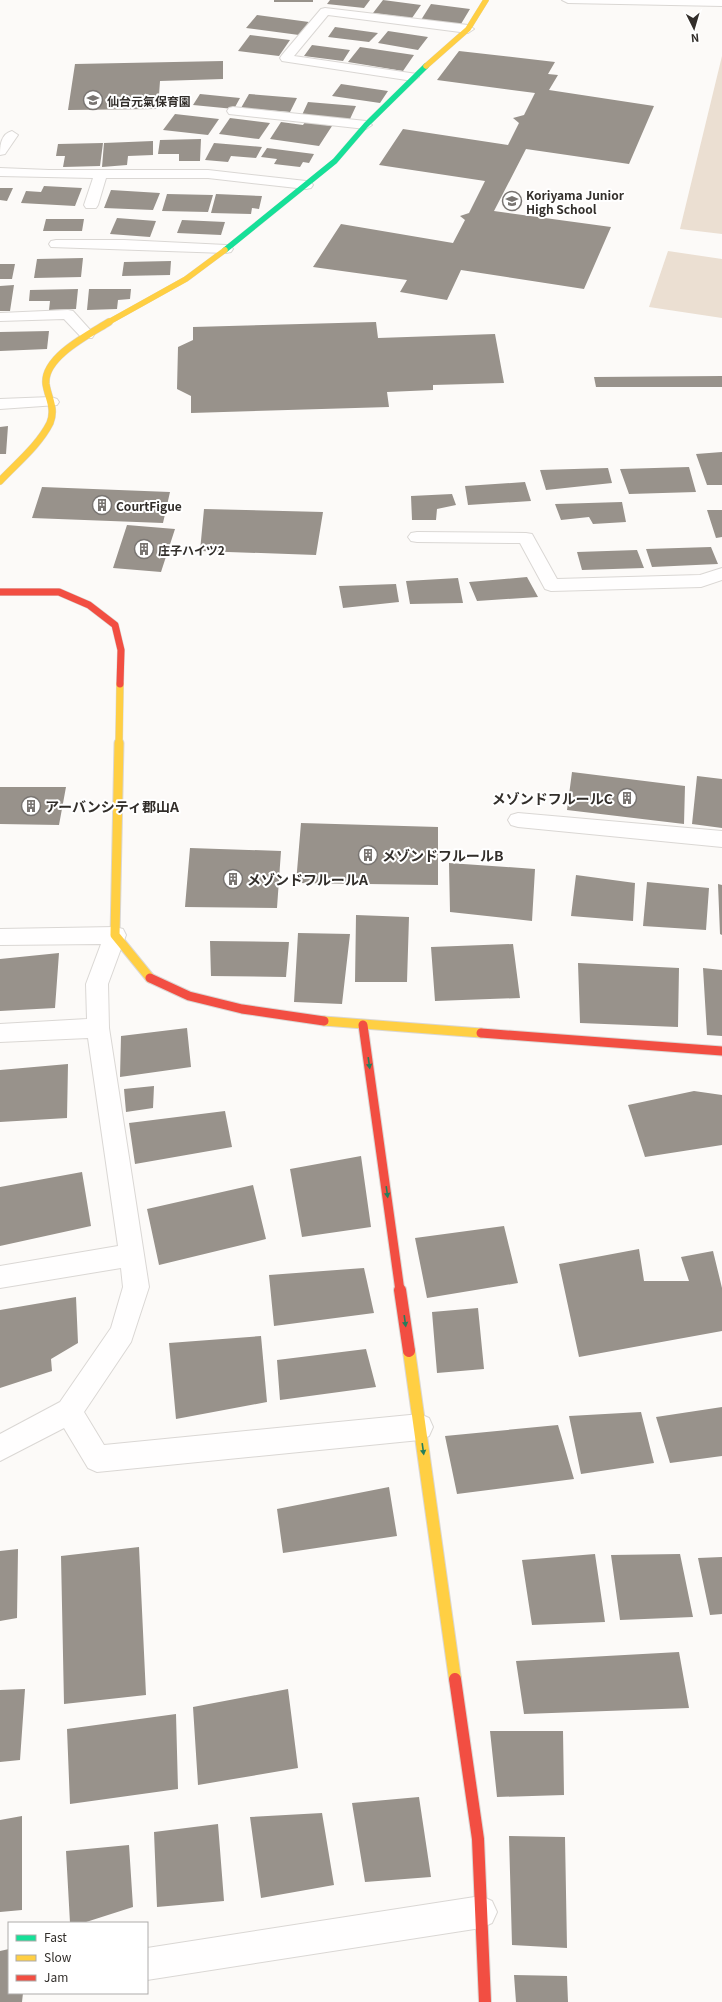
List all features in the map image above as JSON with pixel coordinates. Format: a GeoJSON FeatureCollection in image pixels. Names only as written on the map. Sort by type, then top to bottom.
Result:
{"type":"FeatureCollection","features":[{"type":"Feature","properties":{"kind":"street"},"geometry":{"type":"LineString","coordinates":[[0,481],[37,442],[50,422],[53,407],[46,383],[48,371],[58,356],[87,335],[186,279],[335,162],[366,124],[413,77],[468,29],[486,0]]}},
{"type":"Feature","properties":{"kind":"street"},"geometry":{"type":"LineString","coordinates":[[568,0],[722,3]]}},
{"type":"Feature","properties":{"kind":"street"},"geometry":{"type":"LineString","coordinates":[[413,77],[286,58],[325,11],[468,29]]}},
{"type":"Feature","properties":{"kind":"street"},"geometry":{"type":"LineString","coordinates":[[233,111],[366,124]]}},
{"type":"Feature","properties":{"kind":"street"},"geometry":{"type":"LineString","coordinates":[[0,151],[12,135]]}},
{"type":"Feature","properties":{"kind":"street"},"geometry":{"type":"LineString","coordinates":[[0,172],[44,175],[196,173],[249,177],[306,186]]}},
{"type":"Feature","properties":{"kind":"street"},"geometry":{"type":"LineString","coordinates":[[91,205],[101,174]]}},
{"type":"Feature","properties":{"kind":"street"},"geometry":{"type":"LineString","coordinates":[[56,244],[124,244],[226,249]]}},
{"type":"Feature","properties":{"kind":"street"},"geometry":{"type":"LineString","coordinates":[[0,317],[68,314],[87,335]]}},
{"type":"Feature","properties":{"kind":"street"},"geometry":{"type":"LineString","coordinates":[[0,404],[51,402]]}},
{"type":"Feature","properties":{"kind":"street"},"geometry":{"type":"LineString","coordinates":[[417,537],[526,538],[551,585],[701,581],[722,574]]}},
{"type":"Feature","properties":{"kind":"street"},"geometry":{"type":"LineString","coordinates":[[0,592],[59,592],[89,605],[115,625],[120,650],[115,935],[97,984],[98,1028],[130,1255],[136,1287],[122,1334],[69,1411],[0,1448]]}},
{"type":"Feature","properties":{"kind":"street"},"geometry":{"type":"LineString","coordinates":[[518,820],[722,839]]}},
{"type":"Feature","properties":{"kind":"street"},"geometry":{"type":"LineString","coordinates":[[0,937],[115,935]]}},
{"type":"Feature","properties":{"kind":"street"},"geometry":{"type":"LineString","coordinates":[[115,935],[152,980],[189,996],[242,1009],[304,1019],[722,1051]]}},
{"type":"Feature","properties":{"kind":"street"},"geometry":{"type":"LineString","coordinates":[[363,1024],[478,1839],[486,2002]]}},
{"type":"Feature","properties":{"kind":"street"},"geometry":{"type":"LineString","coordinates":[[0,1033],[98,1028]]}},
{"type":"Feature","properties":{"kind":"street"},"geometry":{"type":"LineString","coordinates":[[0,1277],[130,1255]]}},
{"type":"Feature","properties":{"kind":"street"},"geometry":{"type":"LineString","coordinates":[[69,1411],[97,1459],[420,1427]]}},
{"type":"Feature","properties":{"kind":"street"},"geometry":{"type":"LineString","coordinates":[[148,1964],[481,1912]]}},
{"type":"Feature","properties":{"kind":"shaded area"},"geometry":{"type":"Polygon","coordinates":[[[722,56],[722,234],[680,229],[722,56]]]}},
{"type":"Feature","properties":{"kind":"shaded area"},"geometry":{"type":"Polygon","coordinates":[[[668,251],[722,259],[722,318],[649,307],[668,251]]]}},
{"type":"Feature","properties":{"kind":"building"},"geometry":{"type":"Polygon","coordinates":[[[274,0],[313,0],[313,2],[274,2],[274,0]]]}},
{"type":"Feature","properties":{"kind":"building"},"geometry":{"type":"Polygon","coordinates":[[[330,0],[370,0],[364,8],[327,4],[330,0]]]}},
{"type":"Feature","properties":{"kind":"building"},"geometry":{"type":"Polygon","coordinates":[[[383,0],[421,5],[412,18],[373,13],[383,0]]]}},
{"type":"Feature","properties":{"kind":"building"},"geometry":{"type":"Polygon","coordinates":[[[431,4],[470,9],[461,24],[421,20],[431,4]]]}},
{"type":"Feature","properties":{"kind":"building"},"geometry":{"type":"Polygon","coordinates":[[[257,15],[309,22],[299,35],[246,28],[257,15]]]}},
{"type":"Feature","properties":{"kind":"building"},"geometry":{"type":"Polygon","coordinates":[[[335,27],[378,33],[369,42],[328,37],[335,27]]]}},
{"type":"Feature","properties":{"kind":"building"},"geometry":{"type":"Polygon","coordinates":[[[388,31],[428,37],[418,50],[378,43],[388,31]]]}},
{"type":"Feature","properties":{"kind":"building"},"geometry":{"type":"Polygon","coordinates":[[[250,35],[290,40],[279,56],[238,51],[250,35]]]}},
{"type":"Feature","properties":{"kind":"building"},"geometry":{"type":"Polygon","coordinates":[[[312,45],[350,50],[343,61],[304,56],[312,45]]]}},
{"type":"Feature","properties":{"kind":"building"},"geometry":{"type":"Polygon","coordinates":[[[360,47],[414,55],[403,71],[348,62],[360,47]]]}},
{"type":"Feature","properties":{"kind":"building"},"geometry":{"type":"Polygon","coordinates":[[[459,51],[555,62],[548,74],[558,75],[549,90],[654,106],[629,164],[526,149],[494,211],[611,227],[584,289],[461,270],[447,300],[400,292],[407,280],[313,267],[341,224],[453,243],[465,220],[460,216],[469,213],[485,181],[379,165],[403,129],[508,145],[519,123],[513,118],[524,115],[535,93],[437,80],[459,51]]]}},
{"type":"Feature","properties":{"kind":"building"},"geometry":{"type":"Polygon","coordinates":[[[223,61],[223,79],[160,81],[158,109],[68,110],[75,64],[223,61]]]}},
{"type":"Feature","properties":{"kind":"building"},"geometry":{"type":"Polygon","coordinates":[[[341,84],[388,91],[380,103],[332,96],[341,84]]]}},
{"type":"Feature","properties":{"kind":"building"},"geometry":{"type":"Polygon","coordinates":[[[200,94],[240,98],[234,109],[193,105],[200,94]]]}},
{"type":"Feature","properties":{"kind":"building"},"geometry":{"type":"Polygon","coordinates":[[[249,94],[297,98],[290,112],[241,108],[249,94]]]}},
{"type":"Feature","properties":{"kind":"building"},"geometry":{"type":"Polygon","coordinates":[[[308,102],[356,106],[350,119],[302,115],[308,102]]]}},
{"type":"Feature","properties":{"kind":"building"},"geometry":{"type":"Polygon","coordinates":[[[175,114],[219,119],[208,135],[163,130],[175,114]]]}},
{"type":"Feature","properties":{"kind":"building"},"geometry":{"type":"Polygon","coordinates":[[[230,118],[270,123],[259,139],[219,134],[230,118]]]}},
{"type":"Feature","properties":{"kind":"building"},"geometry":{"type":"Polygon","coordinates":[[[281,122],[303,125],[305,122],[332,126],[319,146],[270,139],[281,122]]]}},
{"type":"Feature","properties":{"kind":"building"},"geometry":{"type":"Polygon","coordinates":[[[201,139],[200,161],[179,161],[179,154],[158,154],[160,140],[201,139]]]}},
{"type":"Feature","properties":{"kind":"building"},"geometry":{"type":"Polygon","coordinates":[[[153,141],[153,155],[128,156],[127,165],[102,167],[104,143],[153,141]]]}},
{"type":"Feature","properties":{"kind":"building"},"geometry":{"type":"Polygon","coordinates":[[[103,143],[100,166],[63,167],[65,156],[56,156],[58,144],[103,143]]]}},
{"type":"Feature","properties":{"kind":"building"},"geometry":{"type":"Polygon","coordinates":[[[214,143],[262,147],[256,158],[231,156],[228,162],[205,160],[214,143]]]}},
{"type":"Feature","properties":{"kind":"building"},"geometry":{"type":"Polygon","coordinates":[[[267,148],[314,154],[309,163],[303,162],[300,167],[274,164],[277,159],[261,157],[267,148]]]}},
{"type":"Feature","properties":{"kind":"building"},"geometry":{"type":"Polygon","coordinates":[[[44,186],[82,188],[75,206],[21,203],[26,191],[41,192],[44,186]]]}},
{"type":"Feature","properties":{"kind":"building"},"geometry":{"type":"Polygon","coordinates":[[[0,188],[13,188],[7,201],[0,200],[0,188]]]}},
{"type":"Feature","properties":{"kind":"building"},"geometry":{"type":"Polygon","coordinates":[[[111,190],[160,193],[153,210],[104,208],[111,190]]]}},
{"type":"Feature","properties":{"kind":"building"},"geometry":{"type":"Polygon","coordinates":[[[167,194],[213,195],[208,212],[162,211],[167,194]]]}},
{"type":"Feature","properties":{"kind":"building"},"geometry":{"type":"Polygon","coordinates":[[[216,194],[262,196],[259,209],[252,208],[251,214],[211,213],[216,194]]]}},
{"type":"Feature","properties":{"kind":"building"},"geometry":{"type":"Polygon","coordinates":[[[117,218],[156,221],[150,237],[110,234],[117,218]]]}},
{"type":"Feature","properties":{"kind":"building"},"geometry":{"type":"Polygon","coordinates":[[[46,219],[84,219],[82,231],[43,231],[46,219]]]}},
{"type":"Feature","properties":{"kind":"building"},"geometry":{"type":"Polygon","coordinates":[[[182,220],[225,222],[221,235],[177,233],[182,220]]]}},
{"type":"Feature","properties":{"kind":"building"},"geometry":{"type":"Polygon","coordinates":[[[83,258],[81,277],[34,278],[37,259],[83,258]]]}},
{"type":"Feature","properties":{"kind":"building"},"geometry":{"type":"Polygon","coordinates":[[[171,261],[170,275],[122,276],[124,262],[171,261]]]}},
{"type":"Feature","properties":{"kind":"building"},"geometry":{"type":"Polygon","coordinates":[[[0,264],[15,264],[12,279],[0,279],[0,264]]]}},
{"type":"Feature","properties":{"kind":"building"},"geometry":{"type":"Polygon","coordinates":[[[14,285],[10,311],[0,311],[0,286],[14,285]]]}},
{"type":"Feature","properties":{"kind":"building"},"geometry":{"type":"Polygon","coordinates":[[[78,289],[76,309],[49,310],[50,301],[29,301],[30,290],[78,289]]]}},
{"type":"Feature","properties":{"kind":"building"},"geometry":{"type":"Polygon","coordinates":[[[89,289],[131,289],[130,299],[118,300],[117,309],[87,310],[89,289]]]}},
{"type":"Feature","properties":{"kind":"building"},"geometry":{"type":"Polygon","coordinates":[[[376,322],[378,338],[495,334],[504,383],[433,385],[433,390],[387,392],[389,407],[191,413],[191,396],[177,389],[178,347],[193,340],[193,327],[376,322]]]}},
{"type":"Feature","properties":{"kind":"building"},"geometry":{"type":"Polygon","coordinates":[[[49,331],[47,349],[0,351],[0,332],[49,331]]]}},
{"type":"Feature","properties":{"kind":"building"},"geometry":{"type":"Polygon","coordinates":[[[722,376],[722,387],[596,387],[594,377],[722,376]]]}},
{"type":"Feature","properties":{"kind":"building"},"geometry":{"type":"Polygon","coordinates":[[[8,426],[6,454],[0,454],[0,427],[8,426]]]}},
{"type":"Feature","properties":{"kind":"building"},"geometry":{"type":"Polygon","coordinates":[[[722,452],[722,485],[707,485],[696,454],[722,452]]]}},
{"type":"Feature","properties":{"kind":"building"},"geometry":{"type":"Polygon","coordinates":[[[689,467],[696,492],[629,494],[620,469],[689,467]]]}},
{"type":"Feature","properties":{"kind":"building"},"geometry":{"type":"Polygon","coordinates":[[[608,468],[612,483],[546,490],[540,470],[608,468]]]}},
{"type":"Feature","properties":{"kind":"building"},"geometry":{"type":"Polygon","coordinates":[[[525,482],[531,501],[468,505],[465,486],[525,482]]]}},
{"type":"Feature","properties":{"kind":"building","name":"CourtFigue"},"geometry":{"type":"Polygon","coordinates":[[[42,487],[170,492],[163,523],[32,518],[42,487]]]}},
{"type":"Feature","properties":{"kind":"building"},"geometry":{"type":"Polygon","coordinates":[[[452,494],[456,505],[437,509],[436,520],[412,520],[411,496],[452,494]]]}},
{"type":"Feature","properties":{"kind":"building"},"geometry":{"type":"Polygon","coordinates":[[[622,502],[626,522],[593,524],[589,517],[561,520],[555,504],[622,502]]]}},
{"type":"Feature","properties":{"kind":"building"},"geometry":{"type":"Polygon","coordinates":[[[204,509],[323,512],[316,555],[200,551],[204,509]]]}},
{"type":"Feature","properties":{"kind":"building"},"geometry":{"type":"Polygon","coordinates":[[[707,510],[722,510],[722,537],[716,538],[707,510]]]}},
{"type":"Feature","properties":{"kind":"building","name":"庄子ハイツ2"},"geometry":{"type":"Polygon","coordinates":[[[127,525],[175,529],[161,572],[113,568],[127,525]]]}},
{"type":"Feature","properties":{"kind":"building"},"geometry":{"type":"Polygon","coordinates":[[[711,547],[718,564],[652,567],[646,549],[711,547]]]}},
{"type":"Feature","properties":{"kind":"building"},"geometry":{"type":"Polygon","coordinates":[[[637,550],[644,568],[582,570],[577,552],[637,550]]]}},
{"type":"Feature","properties":{"kind":"building"},"geometry":{"type":"Polygon","coordinates":[[[527,577],[538,597],[477,601],[469,582],[527,577]]]}},
{"type":"Feature","properties":{"kind":"building"},"geometry":{"type":"Polygon","coordinates":[[[458,578],[463,603],[410,604],[406,581],[458,578]]]}},
{"type":"Feature","properties":{"kind":"building"},"geometry":{"type":"Polygon","coordinates":[[[396,584],[399,602],[343,608],[339,586],[396,584]]]}},
{"type":"Feature","properties":{"kind":"building","name":"メゾンドフルールC"},"geometry":{"type":"Polygon","coordinates":[[[572,772],[685,786],[684,824],[567,810],[572,772]]]}},
{"type":"Feature","properties":{"kind":"building"},"geometry":{"type":"Polygon","coordinates":[[[697,776],[722,779],[722,828],[692,824],[697,776]]]}},
{"type":"Feature","properties":{"kind":"building","name":"アーバンシティ郡山A"},"geometry":{"type":"Polygon","coordinates":[[[0,787],[66,787],[59,825],[0,824],[0,787]]]}},
{"type":"Feature","properties":{"kind":"building","name":"メゾンドフルールB"},"geometry":{"type":"Polygon","coordinates":[[[301,823],[438,827],[438,885],[296,883],[301,823]]]}},
{"type":"Feature","properties":{"kind":"building","name":"メゾンドフルールA"},"geometry":{"type":"Polygon","coordinates":[[[190,848],[281,851],[277,908],[185,907],[190,848]]]}},
{"type":"Feature","properties":{"kind":"building"},"geometry":{"type":"Polygon","coordinates":[[[449,863],[535,869],[532,921],[450,912],[449,863]]]}},
{"type":"Feature","properties":{"kind":"building"},"geometry":{"type":"Polygon","coordinates":[[[576,875],[635,883],[633,921],[571,916],[576,875]]]}},
{"type":"Feature","properties":{"kind":"building"},"geometry":{"type":"Polygon","coordinates":[[[647,882],[709,888],[706,930],[643,926],[647,882]]]}},
{"type":"Feature","properties":{"kind":"building"},"geometry":{"type":"Polygon","coordinates":[[[718,884],[722,885],[722,935],[720,934],[718,884]]]}},
{"type":"Feature","properties":{"kind":"building"},"geometry":{"type":"Polygon","coordinates":[[[356,915],[409,917],[407,982],[355,982],[356,915]]]}},
{"type":"Feature","properties":{"kind":"building"},"geometry":{"type":"Polygon","coordinates":[[[298,933],[350,934],[342,1004],[294,1002],[298,933]]]}},
{"type":"Feature","properties":{"kind":"building"},"geometry":{"type":"Polygon","coordinates":[[[210,941],[289,942],[286,977],[211,976],[210,941]]]}},
{"type":"Feature","properties":{"kind":"building"},"geometry":{"type":"Polygon","coordinates":[[[513,944],[520,998],[435,1001],[431,947],[513,944]]]}},
{"type":"Feature","properties":{"kind":"building"},"geometry":{"type":"Polygon","coordinates":[[[59,953],[55,1008],[0,1011],[0,959],[59,953]]]}},
{"type":"Feature","properties":{"kind":"building"},"geometry":{"type":"Polygon","coordinates":[[[578,963],[679,968],[678,1027],[580,1023],[578,963]]]}},
{"type":"Feature","properties":{"kind":"building"},"geometry":{"type":"Polygon","coordinates":[[[703,968],[722,970],[722,1036],[707,1035],[703,968]]]}},
{"type":"Feature","properties":{"kind":"building"},"geometry":{"type":"Polygon","coordinates":[[[187,1028],[191,1067],[120,1077],[121,1036],[187,1028]]]}},
{"type":"Feature","properties":{"kind":"building"},"geometry":{"type":"Polygon","coordinates":[[[68,1064],[67,1118],[0,1122],[0,1070],[68,1064]]]}},
{"type":"Feature","properties":{"kind":"building"},"geometry":{"type":"Polygon","coordinates":[[[154,1086],[153,1108],[126,1112],[124,1089],[154,1086]]]}},
{"type":"Feature","properties":{"kind":"building"},"geometry":{"type":"Polygon","coordinates":[[[694,1091],[722,1095],[722,1145],[645,1157],[628,1105],[694,1091]]]}},
{"type":"Feature","properties":{"kind":"building"},"geometry":{"type":"Polygon","coordinates":[[[225,1111],[232,1147],[135,1164],[129,1123],[225,1111]]]}},
{"type":"Feature","properties":{"kind":"building"},"geometry":{"type":"Polygon","coordinates":[[[361,1156],[371,1227],[302,1237],[290,1169],[361,1156]]]}},
{"type":"Feature","properties":{"kind":"building"},"geometry":{"type":"Polygon","coordinates":[[[82,1172],[91,1226],[0,1246],[0,1187],[82,1172]]]}},
{"type":"Feature","properties":{"kind":"building"},"geometry":{"type":"Polygon","coordinates":[[[253,1185],[266,1239],[159,1265],[147,1209],[253,1185]]]}},
{"type":"Feature","properties":{"kind":"building"},"geometry":{"type":"Polygon","coordinates":[[[504,1226],[518,1283],[427,1298],[415,1238],[504,1226]]]}},
{"type":"Feature","properties":{"kind":"building"},"geometry":{"type":"Polygon","coordinates":[[[639,1249],[644,1281],[689,1281],[681,1257],[713,1251],[722,1288],[722,1331],[579,1357],[559,1264],[639,1249]]]}},
{"type":"Feature","properties":{"kind":"building"},"geometry":{"type":"Polygon","coordinates":[[[364,1268],[374,1313],[274,1326],[269,1275],[364,1268]]]}},
{"type":"Feature","properties":{"kind":"building"},"geometry":{"type":"Polygon","coordinates":[[[76,1297],[78,1343],[51,1359],[52,1371],[0,1388],[0,1310],[76,1297]]]}},
{"type":"Feature","properties":{"kind":"building"},"geometry":{"type":"Polygon","coordinates":[[[478,1308],[484,1369],[437,1373],[432,1312],[478,1308]]]}},
{"type":"Feature","properties":{"kind":"building"},"geometry":{"type":"Polygon","coordinates":[[[261,1336],[267,1402],[176,1419],[169,1343],[261,1336]]]}},
{"type":"Feature","properties":{"kind":"building"},"geometry":{"type":"Polygon","coordinates":[[[366,1349],[376,1387],[280,1400],[277,1360],[366,1349]]]}},
{"type":"Feature","properties":{"kind":"building"},"geometry":{"type":"Polygon","coordinates":[[[722,1407],[722,1456],[670,1463],[656,1417],[722,1407]]]}},
{"type":"Feature","properties":{"kind":"building"},"geometry":{"type":"Polygon","coordinates":[[[641,1412],[654,1463],[581,1474],[569,1416],[641,1412]]]}},
{"type":"Feature","properties":{"kind":"building"},"geometry":{"type":"Polygon","coordinates":[[[558,1425],[574,1479],[457,1494],[445,1436],[558,1425]]]}},
{"type":"Feature","properties":{"kind":"building"},"geometry":{"type":"Polygon","coordinates":[[[389,1487],[397,1536],[283,1553],[277,1509],[389,1487]]]}},
{"type":"Feature","properties":{"kind":"building"},"geometry":{"type":"Polygon","coordinates":[[[139,1547],[146,1695],[64,1704],[61,1556],[139,1547]]]}},
{"type":"Feature","properties":{"kind":"building"},"geometry":{"type":"Polygon","coordinates":[[[18,1549],[17,1618],[0,1621],[0,1551],[18,1549]]]}},
{"type":"Feature","properties":{"kind":"building"},"geometry":{"type":"Polygon","coordinates":[[[595,1554],[605,1622],[532,1625],[522,1560],[595,1554]]]}},
{"type":"Feature","properties":{"kind":"building"},"geometry":{"type":"Polygon","coordinates":[[[680,1554],[693,1617],[620,1620],[611,1555],[680,1554]]]}},
{"type":"Feature","properties":{"kind":"building"},"geometry":{"type":"Polygon","coordinates":[[[722,1557],[722,1614],[710,1615],[698,1558],[722,1557]]]}},
{"type":"Feature","properties":{"kind":"building"},"geometry":{"type":"Polygon","coordinates":[[[679,1652],[689,1708],[524,1714],[516,1661],[679,1652]]]}},
{"type":"Feature","properties":{"kind":"building"},"geometry":{"type":"Polygon","coordinates":[[[25,1689],[20,1760],[0,1762],[0,1690],[25,1689]]]}},
{"type":"Feature","properties":{"kind":"building"},"geometry":{"type":"Polygon","coordinates":[[[288,1689],[298,1768],[198,1785],[193,1707],[288,1689]]]}},
{"type":"Feature","properties":{"kind":"building"},"geometry":{"type":"Polygon","coordinates":[[[176,1714],[178,1789],[70,1804],[67,1729],[176,1714]]]}},
{"type":"Feature","properties":{"kind":"building"},"geometry":{"type":"Polygon","coordinates":[[[490,1731],[563,1731],[564,1795],[497,1797],[490,1731]]]}},
{"type":"Feature","properties":{"kind":"building"},"geometry":{"type":"Polygon","coordinates":[[[419,1797],[431,1877],[365,1882],[352,1803],[419,1797]]]}},
{"type":"Feature","properties":{"kind":"building"},"geometry":{"type":"Polygon","coordinates":[[[322,1813],[334,1885],[261,1898],[250,1817],[322,1813]]]}},
{"type":"Feature","properties":{"kind":"building"},"geometry":{"type":"Polygon","coordinates":[[[22,1816],[22,1910],[0,1912],[0,1820],[22,1816]]]}},
{"type":"Feature","properties":{"kind":"building"},"geometry":{"type":"Polygon","coordinates":[[[218,1824],[224,1901],[157,1907],[154,1832],[218,1824]]]}},
{"type":"Feature","properties":{"kind":"building"},"geometry":{"type":"Polygon","coordinates":[[[509,1836],[565,1837],[567,1948],[512,1945],[509,1836]]]}},
{"type":"Feature","properties":{"kind":"building"},"geometry":{"type":"Polygon","coordinates":[[[129,1845],[133,1907],[86,1922],[70,1922],[66,1851],[129,1845]]]}},
{"type":"Feature","properties":{"kind":"building"},"geometry":{"type":"Polygon","coordinates":[[[8,1949],[8,1994],[23,1994],[22,2002],[0,2002],[0,1951],[8,1949]]]}},
{"type":"Feature","properties":{"kind":"building"},"geometry":{"type":"Polygon","coordinates":[[[514,1975],[567,1976],[568,2002],[516,2002],[514,1975]]]}},
{"type":"Feature","properties":{"kind":"traffic: fast"},"geometry":{"type":"LineString","coordinates":[[225,250],[335,161],[366,125],[426,66]]}},
{"type":"Feature","properties":{"kind":"traffic: slow"},"geometry":{"type":"LineString","coordinates":[[426,66],[468,29],[486,0]]}},
{"type":"Feature","properties":{"kind":"traffic: slow"},"geometry":{"type":"LineString","coordinates":[[0,481],[37,442],[50,422],[53,407],[46,383],[48,371],[58,356],[87,335],[186,279],[225,250]]}},
{"type":"Feature","properties":{"kind":"traffic: slow"},"geometry":{"type":"LineString","coordinates":[[120,684],[115,935],[150,978]]}},
{"type":"Feature","properties":{"kind":"traffic: slow"},"geometry":{"type":"LineString","coordinates":[[324,1021],[481,1033]]}},
{"type":"Feature","properties":{"kind":"traffic: slow"},"geometry":{"type":"LineString","coordinates":[[409,1351],[455,1679]]}},
{"type":"Feature","properties":{"kind":"traffic: jam"},"geometry":{"type":"LineString","coordinates":[[0,592],[59,592],[89,605],[115,625],[121,650],[120,684]]}},
{"type":"Feature","properties":{"kind":"traffic: jam"},"geometry":{"type":"LineString","coordinates":[[150,978],[189,996],[242,1009],[324,1021]]}},
{"type":"Feature","properties":{"kind":"traffic: jam"},"geometry":{"type":"LineString","coordinates":[[363,1025],[409,1351]]}},
{"type":"Feature","properties":{"kind":"traffic: jam"},"geometry":{"type":"LineString","coordinates":[[481,1033],[722,1051]]}},
{"type":"Feature","properties":{"kind":"traffic: jam"},"geometry":{"type":"LineString","coordinates":[[455,1679],[478,1839],[485,2002]]}},
{"type":"Feature","properties":{"kind":"place","name":"仙台元氣保育園"},"geometry":{"type":"Point","coordinates":[93,100]}},
{"type":"Feature","properties":{"kind":"place","name":"Koriyama Junior High School"},"geometry":{"type":"Point","coordinates":[512,201]}},
{"type":"Feature","properties":{"kind":"place","name":"CourtFigue"},"geometry":{"type":"Point","coordinates":[102,505]}},
{"type":"Feature","properties":{"kind":"place","name":"庄子ハイツ2"},"geometry":{"type":"Point","coordinates":[144,549]}},
{"type":"Feature","properties":{"kind":"place","name":"メゾンドフルールC"},"geometry":{"type":"Point","coordinates":[627,798]}},
{"type":"Feature","properties":{"kind":"place","name":"アーバンシティ郡山A"},"geometry":{"type":"Point","coordinates":[31,806]}},
{"type":"Feature","properties":{"kind":"place","name":"メゾンドフルールB"},"geometry":{"type":"Point","coordinates":[368,855]}},
{"type":"Feature","properties":{"kind":"place","name":"メゾンドフルールA"},"geometry":{"type":"Point","coordinates":[233,879]}}]}
